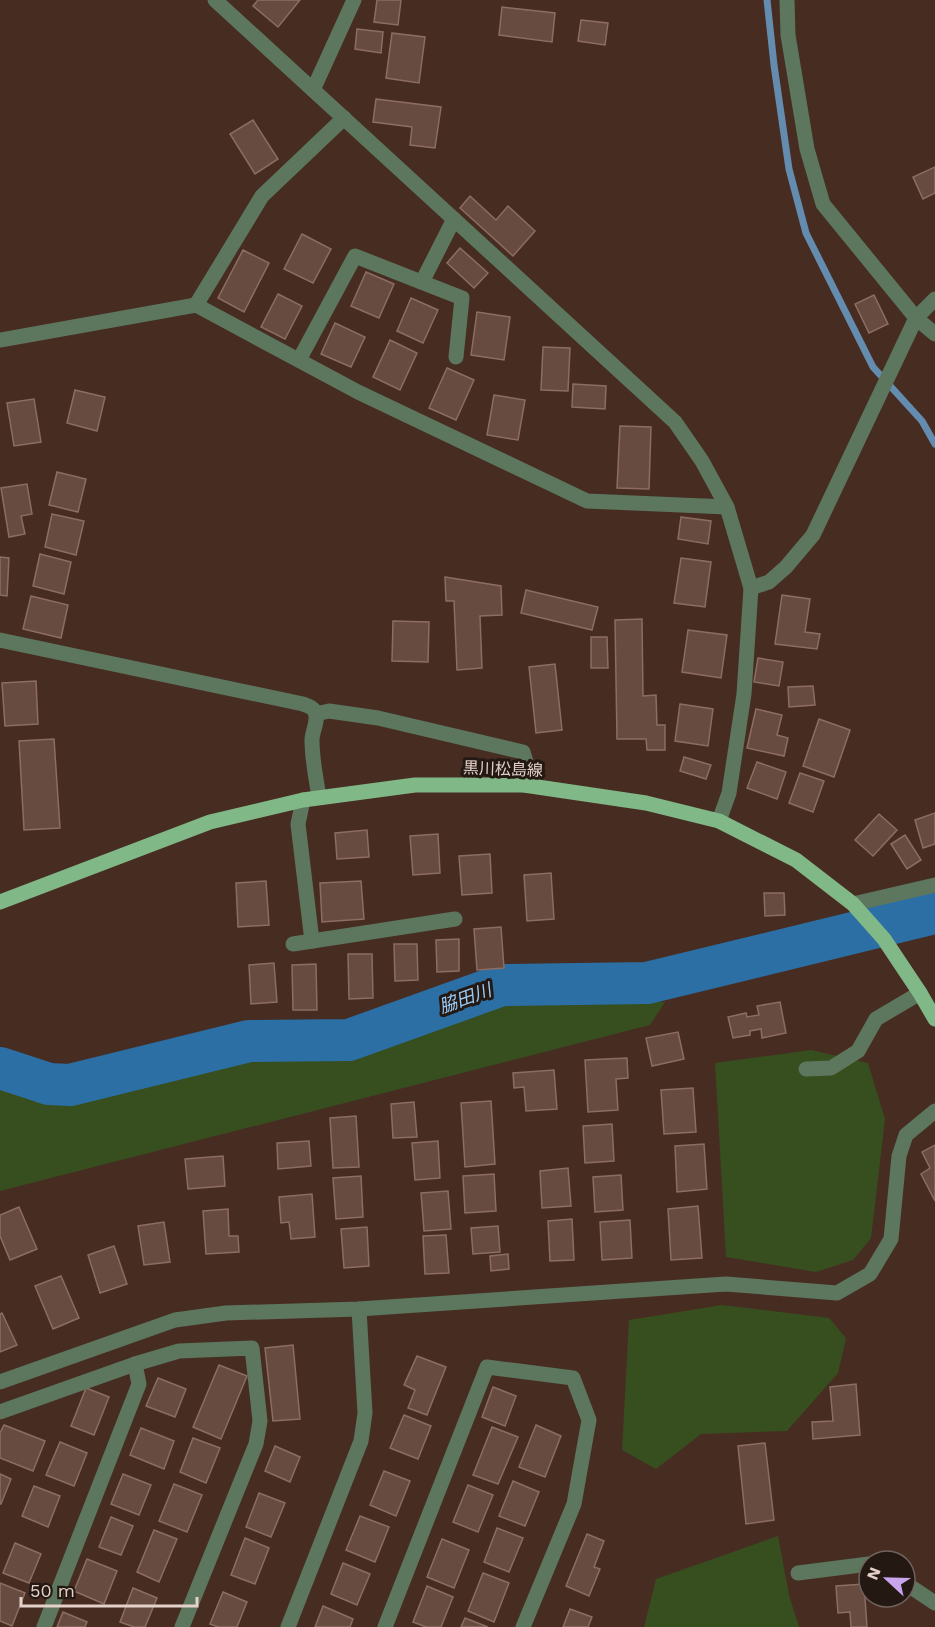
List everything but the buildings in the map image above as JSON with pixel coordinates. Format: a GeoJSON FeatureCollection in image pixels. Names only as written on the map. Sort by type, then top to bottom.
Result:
{"type":"FeatureCollection","features":[{"type":"Feature","properties":{"kind":"main road","name":"黒川松島線"},"geometry":{"type":"LineString","coordinates":[[0,902],[210,822],[303,800],[415,785],[525,785],[646,803],[718,820],[796,860],[853,904],[884,939],[935,1019]]}},
{"type":"Feature","properties":{"kind":"street"},"geometry":{"type":"LineString","coordinates":[[215,0],[675,422],[702,460],[727,507],[751,588],[742,705],[729,793],[718,820]]}},
{"type":"Feature","properties":{"kind":"street"},"geometry":{"type":"LineString","coordinates":[[313,90],[354,0]]}},
{"type":"Feature","properties":{"kind":"street"},"geometry":{"type":"LineString","coordinates":[[787,0],[788,35],[807,149],[823,204],[916,318],[935,334]]}},
{"type":"Feature","properties":{"kind":"street"},"geometry":{"type":"LineString","coordinates":[[196,305],[262,196],[344,118]]}},
{"type":"Feature","properties":{"kind":"street"},"geometry":{"type":"LineString","coordinates":[[422,282],[454,219]]}},
{"type":"Feature","properties":{"kind":"street"},"geometry":{"type":"LineString","coordinates":[[299,360],[355,256],[462,298],[456,357]]}},
{"type":"Feature","properties":{"kind":"street"},"geometry":{"type":"LineString","coordinates":[[751,588],[769,582],[786,567],[813,535],[916,318],[935,299]]}},
{"type":"Feature","properties":{"kind":"street"},"geometry":{"type":"LineString","coordinates":[[0,340],[196,305],[358,392],[587,501],[727,507]]}},
{"type":"Feature","properties":{"kind":"street"},"geometry":{"type":"LineString","coordinates":[[0,640],[313,708],[316,722],[312,736],[312,761],[319,797]]}},
{"type":"Feature","properties":{"kind":"street"},"geometry":{"type":"LineString","coordinates":[[316,714],[329,711],[378,718],[522,752],[527,765],[525,785]]}},
{"type":"Feature","properties":{"kind":"street"},"geometry":{"type":"LineString","coordinates":[[303,800],[298,824],[312,941]]}},
{"type":"Feature","properties":{"kind":"street"},"geometry":{"type":"LineString","coordinates":[[853,904],[935,885]]}},
{"type":"Feature","properties":{"kind":"street"},"geometry":{"type":"LineString","coordinates":[[293,944],[455,919]]}},
{"type":"Feature","properties":{"kind":"street"},"geometry":{"type":"LineString","coordinates":[[806,1069],[831,1068],[858,1051],[876,1019],[920,993]]}},
{"type":"Feature","properties":{"kind":"street"},"geometry":{"type":"LineString","coordinates":[[0,1382],[175,1320],[226,1313],[359,1309],[726,1284],[837,1293],[870,1274],[891,1239],[899,1156],[902,1146],[906,1136],[935,1111]]}},
{"type":"Feature","properties":{"kind":"street"},"geometry":{"type":"LineString","coordinates":[[288,1627],[361,1442],[365,1413],[359,1309]]}},
{"type":"Feature","properties":{"kind":"street"},"geometry":{"type":"LineString","coordinates":[[0,1412],[135,1364],[179,1351],[252,1348],[260,1421],[256,1444],[182,1627]]}},
{"type":"Feature","properties":{"kind":"street"},"geometry":{"type":"LineString","coordinates":[[44,1627],[139,1384],[135,1364]]}},
{"type":"Feature","properties":{"kind":"street"},"geometry":{"type":"LineString","coordinates":[[385,1627],[487,1367],[573,1378],[590,1420],[573,1504],[523,1627]]}},
{"type":"Feature","properties":{"kind":"street"},"geometry":{"type":"LineString","coordinates":[[798,1573],[857,1566]]}},
{"type":"Feature","properties":{"kind":"street"},"geometry":{"type":"LineString","coordinates":[[917,1591],[935,1603]]}},
{"type":"Feature","properties":{"kind":"green space"},"geometry":{"type":"Polygon","coordinates":[[[502,993],[665,1002],[650,1025],[0,1191],[0,1079],[61,1093],[502,993]]]}},
{"type":"Feature","properties":{"kind":"green space"},"geometry":{"type":"Polygon","coordinates":[[[811,1050],[868,1063],[885,1119],[871,1238],[853,1260],[816,1272],[726,1257],[715,1063],[811,1050]]]}},
{"type":"Feature","properties":{"kind":"green space"},"geometry":{"type":"Polygon","coordinates":[[[722,1305],[829,1318],[846,1338],[838,1373],[787,1431],[701,1434],[656,1469],[622,1450],[629,1320],[722,1305]]]}},
{"type":"Feature","properties":{"kind":"green space"},"geometry":{"type":"Polygon","coordinates":[[[778,1536],[789,1595],[799,1627],[644,1627],[656,1579],[778,1536]]]}},
{"type":"Feature","properties":{"kind":"waterway"},"geometry":{"type":"LineString","coordinates":[[767,0],[789,169],[806,233],[873,367],[922,421],[935,444]]}},
{"type":"Feature","properties":{"kind":"waterway","name":"脇田川"},"geometry":{"type":"LineString","coordinates":[[0,1068],[49,1084],[70,1085],[249,1041],[349,1040],[502,985],[647,983],[935,913]]}}]}
